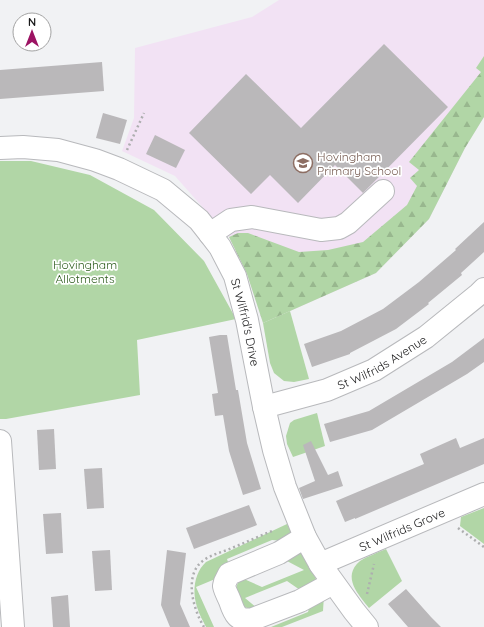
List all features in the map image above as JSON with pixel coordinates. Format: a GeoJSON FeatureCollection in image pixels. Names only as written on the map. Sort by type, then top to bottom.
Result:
{"type":"FeatureCollection","features":[{"type":"Feature","properties":{"kind":"street","name":"St Wilfrid's Drive"},"geometry":{"type":"LineString","coordinates":[[0,148],[23,147],[58,150],[95,160],[119,169],[163,190],[199,220],[220,247],[235,276],[248,320],[264,407],[274,450],[285,487],[305,537],[320,564],[364,623]]}},
{"type":"Feature","properties":{"kind":"street"},"geometry":{"type":"LineString","coordinates":[[210,234],[231,220],[252,216],[321,230],[339,228],[348,222],[383,191]]}},
{"type":"Feature","properties":{"kind":"street","name":"St Wilfrids Avenue"},"geometry":{"type":"LineString","coordinates":[[264,407],[327,390],[374,370],[426,337],[484,289]]}},
{"type":"Feature","properties":{"kind":"street"},"geometry":{"type":"LineString","coordinates":[[0,441],[13,627]]}},
{"type":"Feature","properties":{"kind":"street","name":"St Wilfrids Grove"},"geometry":{"type":"LineString","coordinates":[[320,564],[484,494]]}},
{"type":"Feature","properties":{"kind":"street"},"geometry":{"type":"LineString","coordinates":[[305,537],[279,553],[229,574],[224,586],[234,613],[242,619],[252,619],[300,601],[333,583]]}},
{"type":"Feature","properties":{"kind":"path"},"geometry":{"type":"LineString","coordinates":[[119,169],[144,113]]}},
{"type":"Feature","properties":{"kind":"path"},"geometry":{"type":"LineString","coordinates":[[439,513],[484,547]]}},
{"type":"Feature","properties":{"kind":"path"},"geometry":{"type":"LineString","coordinates":[[364,623],[381,538]]}},
{"type":"Feature","properties":{"kind":"shaded area","name":"Hovingham Primary School"},"geometry":{"type":"Polygon","coordinates":[[[279,0],[484,0],[484,117],[465,148],[429,219],[376,273],[263,323],[247,274],[229,237],[175,176],[122,151],[134,118],[135,48],[252,17],[279,0]]]}},
{"type":"Feature","properties":{"kind":"green space"},"geometry":{"type":"Polygon","coordinates":[[[484,56],[484,117],[465,148],[429,219],[376,273],[263,323],[247,274],[229,237],[238,233],[248,233],[299,252],[328,250],[363,242],[407,205],[417,186],[410,178],[419,170],[409,162],[481,72],[476,68],[484,56]]]}},
{"type":"Feature","properties":{"kind":"green space","name":"Hovingham Allotments"},"geometry":{"type":"Polygon","coordinates":[[[0,161],[31,161],[90,175],[154,210],[204,261],[236,319],[137,340],[140,395],[0,419],[0,161]]]}},
{"type":"Feature","properties":{"kind":"green space"},"geometry":{"type":"Polygon","coordinates":[[[290,311],[309,379],[294,382],[284,381],[274,373],[270,363],[263,323],[290,311]]]}},
{"type":"Feature","properties":{"kind":"green space"},"geometry":{"type":"Polygon","coordinates":[[[317,413],[325,446],[293,457],[287,444],[286,436],[290,423],[294,420],[317,413]]]}},
{"type":"Feature","properties":{"kind":"green space"},"geometry":{"type":"Polygon","coordinates":[[[484,508],[484,544],[460,526],[461,517],[484,508]]]}},
{"type":"Feature","properties":{"kind":"green space"},"geometry":{"type":"Polygon","coordinates":[[[287,524],[293,535],[286,541],[272,540],[227,559],[229,565],[220,577],[196,587],[214,627],[206,627],[195,601],[194,589],[202,566],[206,562],[287,524]]]}},
{"type":"Feature","properties":{"kind":"green space"},"geometry":{"type":"Polygon","coordinates":[[[299,546],[316,579],[300,590],[287,581],[245,598],[257,608],[245,607],[238,594],[238,583],[244,579],[262,587],[304,570],[287,561],[299,546]]]}},
{"type":"Feature","properties":{"kind":"green space"},"geometry":{"type":"Polygon","coordinates":[[[386,549],[402,581],[369,608],[354,586],[352,573],[360,561],[386,549]]]}},
{"type":"Feature","properties":{"kind":"green space"},"geometry":{"type":"Polygon","coordinates":[[[324,595],[323,611],[282,627],[271,627],[308,612],[312,598],[324,595]]]}},
{"type":"Feature","properties":{"kind":"building"},"geometry":{"type":"Polygon","coordinates":[[[384,44],[448,107],[363,193],[335,165],[298,203],[270,175],[251,194],[189,133],[246,74],[301,128],[384,44]]]}},
{"type":"Feature","properties":{"kind":"building"},"geometry":{"type":"Polygon","coordinates":[[[102,62],[104,91],[0,99],[0,70],[102,62]]]}},
{"type":"Feature","properties":{"kind":"building"},"geometry":{"type":"Polygon","coordinates":[[[103,113],[127,120],[120,144],[96,138],[103,113]]]}},
{"type":"Feature","properties":{"kind":"building"},"geometry":{"type":"Polygon","coordinates":[[[155,135],[185,150],[176,168],[146,154],[155,135]]]}},
{"type":"Feature","properties":{"kind":"building"},"geometry":{"type":"Polygon","coordinates":[[[484,222],[484,252],[461,273],[462,275],[428,303],[429,304],[396,329],[350,354],[312,367],[304,344],[341,331],[383,309],[419,282],[456,250],[455,249],[484,222]]]}},
{"type":"Feature","properties":{"kind":"building"},"geometry":{"type":"Polygon","coordinates":[[[227,335],[247,443],[261,489],[243,495],[229,451],[223,415],[215,416],[212,394],[218,393],[209,337],[227,335]]]}},
{"type":"Feature","properties":{"kind":"building"},"geometry":{"type":"Polygon","coordinates":[[[484,338],[484,362],[467,374],[372,430],[330,442],[324,424],[369,411],[452,362],[484,338]]]}},
{"type":"Feature","properties":{"kind":"building"},"geometry":{"type":"Polygon","coordinates":[[[54,429],[56,469],[39,470],[37,430],[54,429]]]}},
{"type":"Feature","properties":{"kind":"building"},"geometry":{"type":"Polygon","coordinates":[[[456,438],[460,448],[484,438],[484,464],[345,522],[336,501],[424,464],[420,454],[456,438]]]}},
{"type":"Feature","properties":{"kind":"building"},"geometry":{"type":"Polygon","coordinates":[[[311,441],[328,475],[338,471],[343,486],[303,499],[299,488],[315,481],[303,445],[311,441]]]}},
{"type":"Feature","properties":{"kind":"building"},"geometry":{"type":"Polygon","coordinates":[[[102,468],[104,508],[87,509],[84,469],[102,468]]]}},
{"type":"Feature","properties":{"kind":"building"},"geometry":{"type":"Polygon","coordinates":[[[249,505],[257,525],[194,549],[186,528],[249,505]]]}},
{"type":"Feature","properties":{"kind":"building"},"geometry":{"type":"Polygon","coordinates":[[[61,513],[63,553],[46,554],[43,514],[61,513]]]}},
{"type":"Feature","properties":{"kind":"building"},"geometry":{"type":"Polygon","coordinates":[[[110,550],[112,590],[95,591],[92,551],[110,550]]]}},
{"type":"Feature","properties":{"kind":"building"},"geometry":{"type":"Polygon","coordinates":[[[167,550],[186,553],[180,604],[190,627],[170,627],[161,605],[167,550]]]}},
{"type":"Feature","properties":{"kind":"building"},"geometry":{"type":"Polygon","coordinates":[[[406,589],[441,627],[408,627],[388,604],[406,589]]]}},
{"type":"Feature","properties":{"kind":"building"},"geometry":{"type":"Polygon","coordinates":[[[68,595],[70,627],[53,627],[51,597],[68,595]]]}},
{"type":"Feature","properties":{"kind":"place","name":"Hovingham Primary School"},"geometry":{"type":"Point","coordinates":[303,163]}}]}
